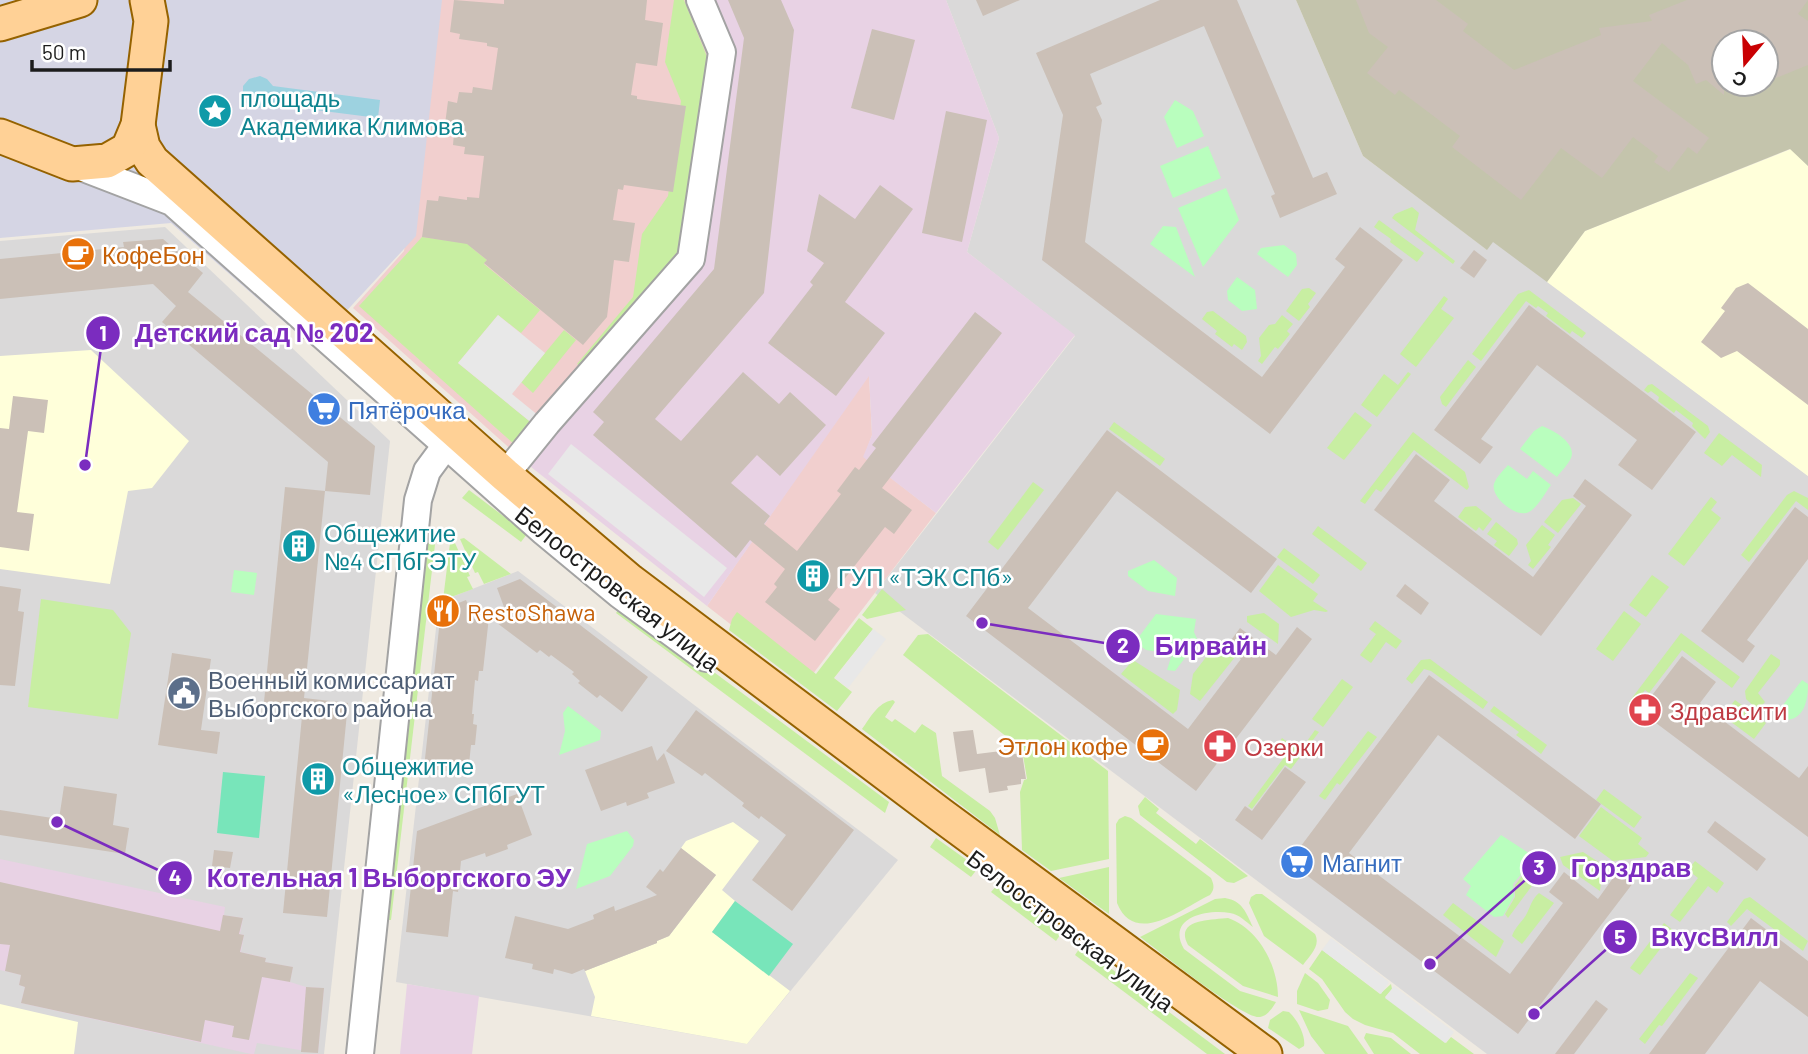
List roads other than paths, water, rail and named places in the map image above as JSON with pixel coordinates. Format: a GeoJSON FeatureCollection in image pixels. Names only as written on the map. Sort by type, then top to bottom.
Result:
{"type":"FeatureCollection","features":[{"type":"Feature","properties":{"kind":"main road"},"geometry":{"type":"LineString","coordinates":[[0,24],[80,0]]}},
{"type":"Feature","properties":{"kind":"main road"},"geometry":{"type":"LineString","coordinates":[[72,164],[107,161],[128,149],[138,125],[151,21],[147,0]]}},
{"type":"Feature","properties":{"kind":"main road","name":"Белоостровская улица"},"geometry":{"type":"LineString","coordinates":[[138,125],[143,147],[152,162],[450,438],[505,475],[620,573],[688,625],[940,815],[1265,1054]]}},
{"type":"Feature","properties":{"kind":"main road","name":"Белоостровская улица"},"geometry":{"type":"LineString","coordinates":[[0,136],[72,164]]}},
{"type":"Feature","properties":{"kind":"street"},"geometry":{"type":"LineString","coordinates":[[505,475],[691,259],[722,52],[700,0]]}},
{"type":"Feature","properties":{"kind":"street","name":"Белоостровская улица"},"geometry":{"type":"LineString","coordinates":[[72,164],[172,202],[450,438],[544,532],[620,595],[1238,1054]]}},
{"type":"Feature","properties":{"kind":"street"},"geometry":{"type":"LineString","coordinates":[[360,1054],[418,500],[427,471],[450,438]]}},
{"type":"Feature","properties":{"kind":"water"},"geometry":{"type":"Polygon","coordinates":[[[260,76],[273,86],[380,100],[378,118],[269,104],[255,108],[248,105],[243,98],[243,86],[249,79],[260,76]]]}},
{"type":"Feature","properties":{"kind":"place","name":"площадь Академика Климова"},"geometry":{"type":"Point","coordinates":[215,111]}},
{"type":"Feature","properties":{"kind":"place","name":"КофеБон"},"geometry":{"type":"Point","coordinates":[78,254]}},
{"type":"Feature","properties":{"kind":"place","name":"Пятёрочка"},"geometry":{"type":"Point","coordinates":[324,409]}},
{"type":"Feature","properties":{"kind":"place","name":"Детский сад № 202"},"geometry":{"type":"Point","coordinates":[85,465]}},
{"type":"Feature","properties":{"kind":"place","name":"Общежитие №4 СПбГЭТУ"},"geometry":{"type":"Point","coordinates":[299,546]}},
{"type":"Feature","properties":{"kind":"place","name":"ГУП «ТЭК СПб»"},"geometry":{"type":"Point","coordinates":[813,576]}},
{"type":"Feature","properties":{"kind":"place","name":"RestoShawa"},"geometry":{"type":"Point","coordinates":[443,611]}},
{"type":"Feature","properties":{"kind":"place","name":"Бирвайн"},"geometry":{"type":"Point","coordinates":[982,623]}},
{"type":"Feature","properties":{"kind":"place","name":"Военный комиссариат Выборгского района"},"geometry":{"type":"Point","coordinates":[184,693]}},
{"type":"Feature","properties":{"kind":"place","name":"Здравсити"},"geometry":{"type":"Point","coordinates":[1645,710]}},
{"type":"Feature","properties":{"kind":"place","name":"Этлон кофе"},"geometry":{"type":"Point","coordinates":[1153,745]}},
{"type":"Feature","properties":{"kind":"place","name":"Озерки"},"geometry":{"type":"Point","coordinates":[1220,746]}},
{"type":"Feature","properties":{"kind":"place","name":"Общежитие «Лесное» СПбГУТ"},"geometry":{"type":"Point","coordinates":[318,779]}},
{"type":"Feature","properties":{"kind":"place","name":"Котельная 1 Выборгского ЭУ"},"geometry":{"type":"Point","coordinates":[57,822]}},
{"type":"Feature","properties":{"kind":"place","name":"Магнит"},"geometry":{"type":"Point","coordinates":[1297,862]}},
{"type":"Feature","properties":{"kind":"place","name":"Горздрав"},"geometry":{"type":"Point","coordinates":[1430,964]}},
{"type":"Feature","properties":{"kind":"place","name":"ВкусВилл"},"geometry":{"type":"Point","coordinates":[1534,1014]}}]}
